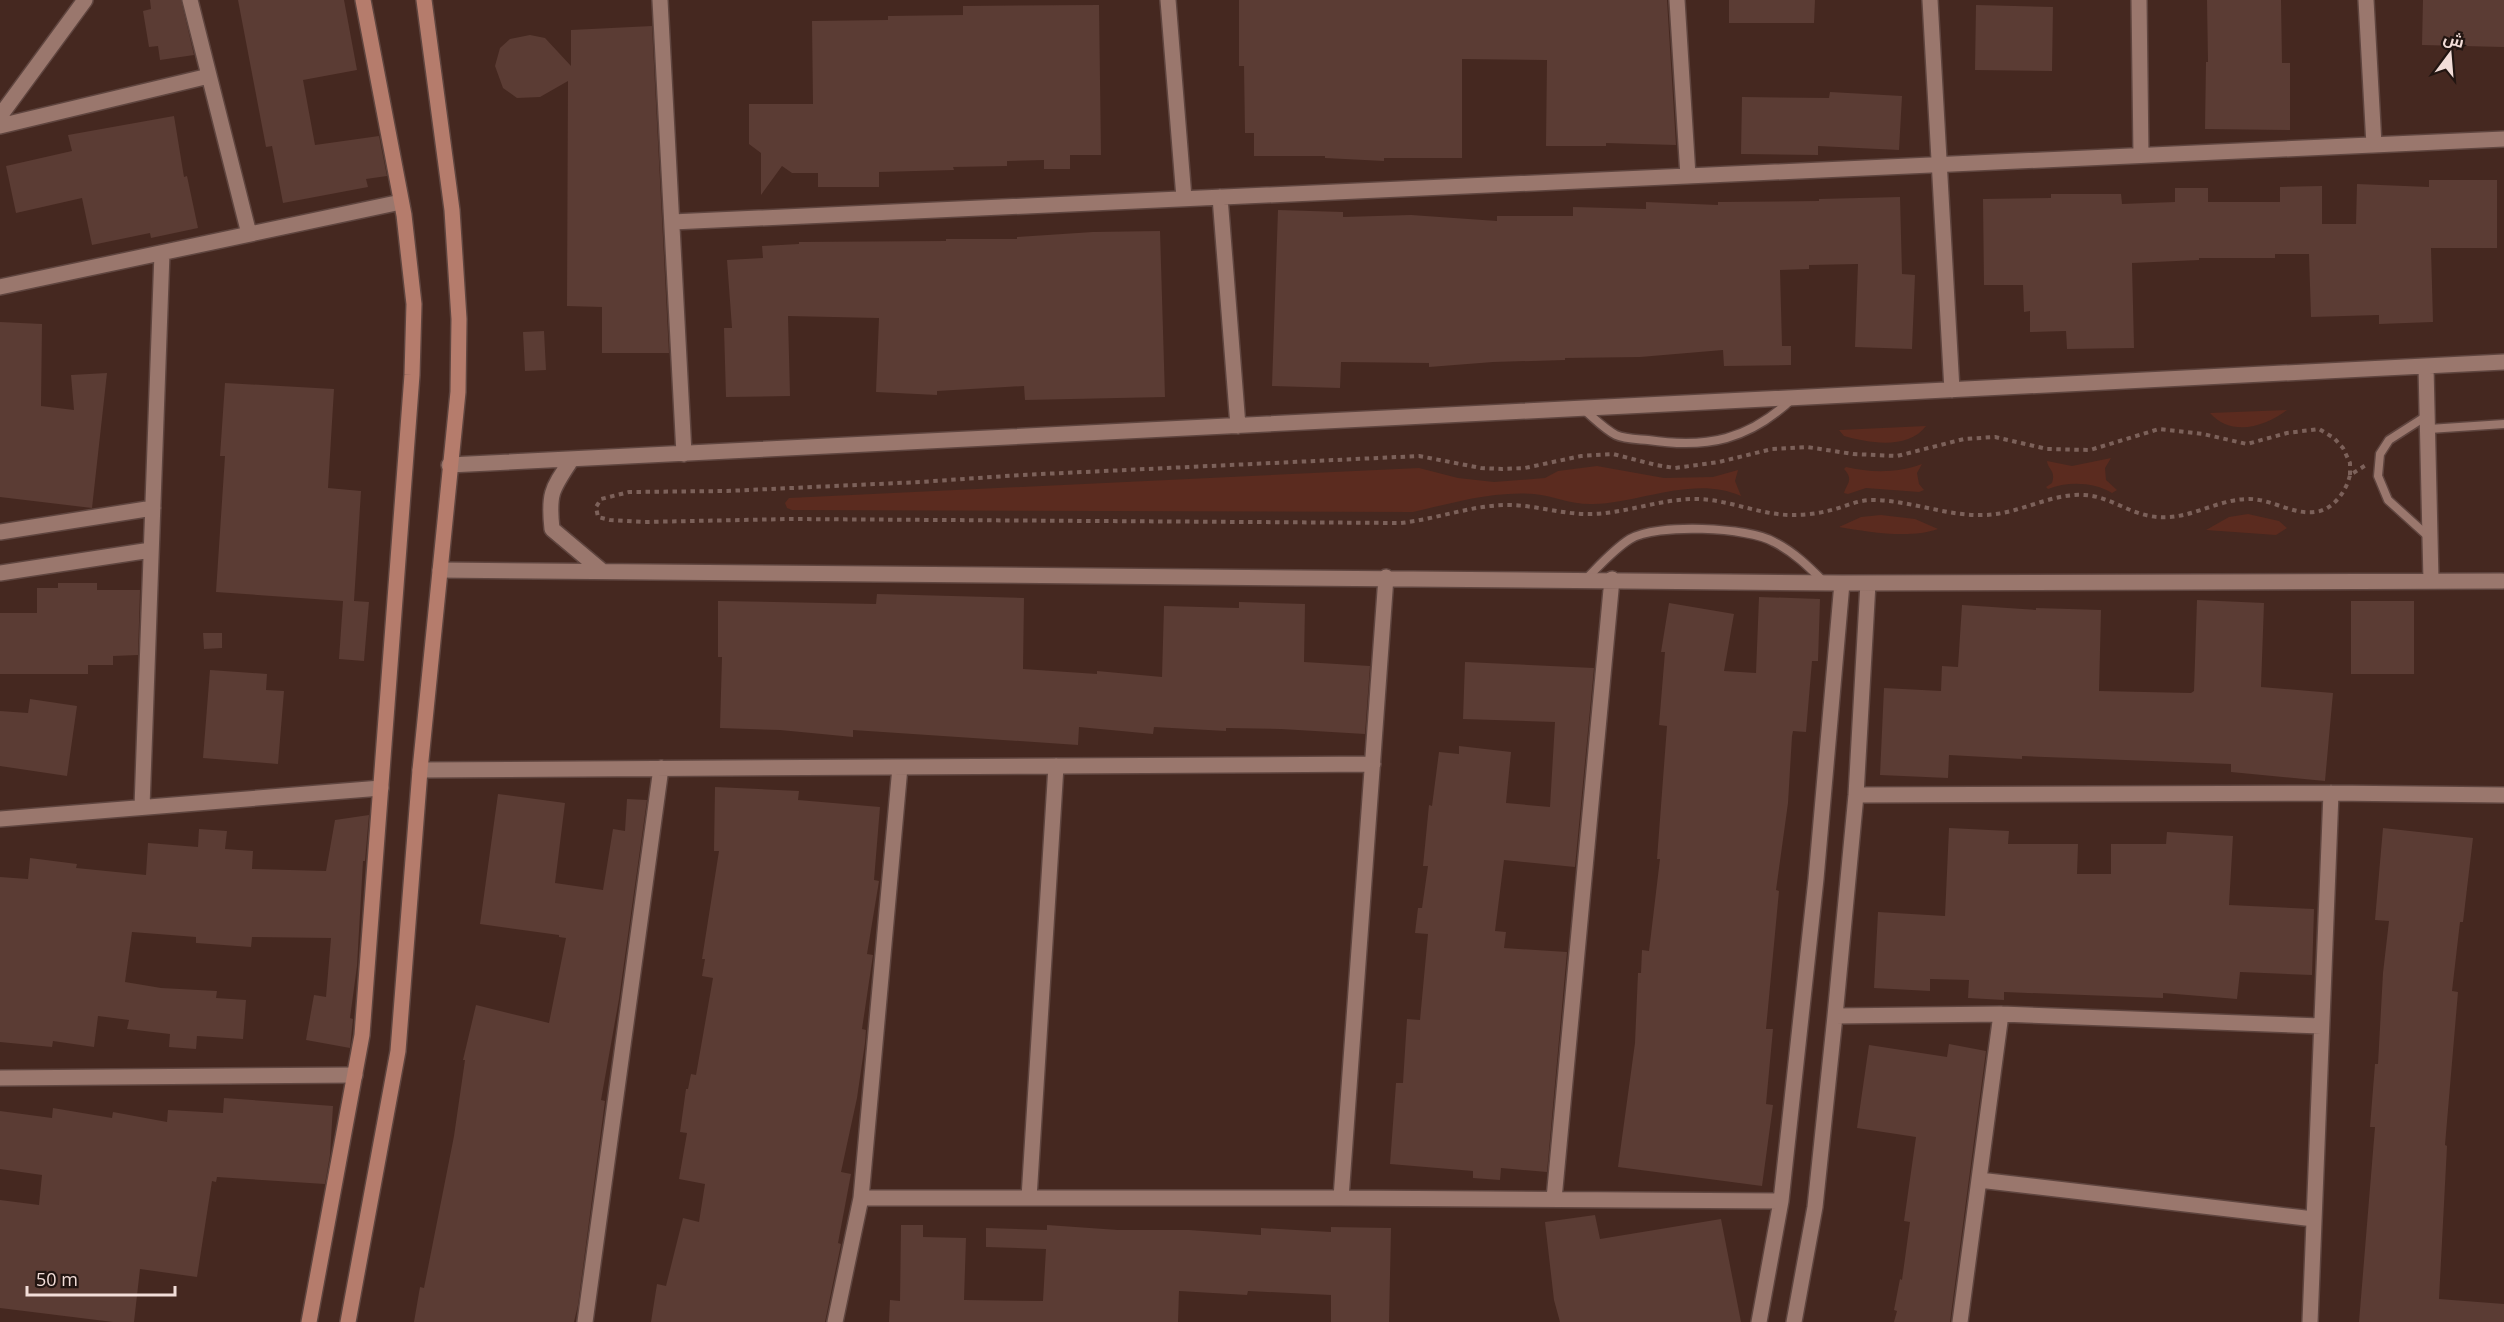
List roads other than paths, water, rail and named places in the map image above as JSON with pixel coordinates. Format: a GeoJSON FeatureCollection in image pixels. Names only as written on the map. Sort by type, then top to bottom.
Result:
{"type":"FeatureCollection","features":[{"type":"Feature","properties":{"kind":"main road"},"geometry":{"type":"LineString","coordinates":[[309,1322],[362,1035],[412,375],[414,304],[401,202],[363,0]]}},
{"type":"Feature","properties":{"kind":"main road"},"geometry":{"type":"LineString","coordinates":[[348,1322],[398,1051],[420,770],[458,392],[459,319],[452,210],[424,0]]}},
{"type":"Feature","properties":{"kind":"street"},"geometry":{"type":"LineString","coordinates":[[0,116],[85,0]]}},
{"type":"Feature","properties":{"kind":"street"},"geometry":{"type":"LineString","coordinates":[[190,0],[249,234]]}},
{"type":"Feature","properties":{"kind":"street"},"geometry":{"type":"LineString","coordinates":[[660,0],[684,454]]}},
{"type":"Feature","properties":{"kind":"street"},"geometry":{"type":"LineString","coordinates":[[1168,0],[1184,198]]}},
{"type":"Feature","properties":{"kind":"street"},"geometry":{"type":"LineString","coordinates":[[1677,0],[1688,176]]}},
{"type":"Feature","properties":{"kind":"street"},"geometry":{"type":"LineString","coordinates":[[1930,0],[1952,390]]}},
{"type":"Feature","properties":{"kind":"street"},"geometry":{"type":"LineString","coordinates":[[2139,0],[2141,155]]}},
{"type":"Feature","properties":{"kind":"street"},"geometry":{"type":"LineString","coordinates":[[2366,0],[2374,145]]}},
{"type":"Feature","properties":{"kind":"street"},"geometry":{"type":"LineString","coordinates":[[0,126],[209,76]]}},
{"type":"Feature","properties":{"kind":"street"},"geometry":{"type":"LineString","coordinates":[[672,222],[2504,139]]}},
{"type":"Feature","properties":{"kind":"street"},"geometry":{"type":"LineString","coordinates":[[1220,197],[1238,426]]}},
{"type":"Feature","properties":{"kind":"street"},"geometry":{"type":"LineString","coordinates":[[0,287],[401,202]]}},
{"type":"Feature","properties":{"kind":"street"},"geometry":{"type":"LineString","coordinates":[[142,807],[162,253]]}},
{"type":"Feature","properties":{"kind":"street"},"geometry":{"type":"LineString","coordinates":[[449,465],[2504,362]]}},
{"type":"Feature","properties":{"kind":"street"},"geometry":{"type":"LineString","coordinates":[[2426,367],[2431,580]]}},
{"type":"Feature","properties":{"kind":"street"},"geometry":{"type":"LineString","coordinates":[[572,459],[553,488],[549,504],[552,529],[602,571]]}},
{"type":"Feature","properties":{"kind":"street"},"geometry":{"type":"LineString","coordinates":[[0,532],[153,508]]}},
{"type":"Feature","properties":{"kind":"street"},"geometry":{"type":"LineString","coordinates":[[0,573],[151,550]]}},
{"type":"Feature","properties":{"kind":"street"},"geometry":{"type":"LineString","coordinates":[[440,570],[1612,579],[1842,583],[2502,581]]}},
{"type":"Feature","properties":{"kind":"street"},"geometry":{"type":"LineString","coordinates":[[1341,1198],[1386,577]]}},
{"type":"Feature","properties":{"kind":"street"},"geometry":{"type":"LineString","coordinates":[[1554,1199],[1612,579]]}},
{"type":"Feature","properties":{"kind":"street"},"geometry":{"type":"LineString","coordinates":[[1759,1322],[1781,1201],[1816,879],[1842,583]]}},
{"type":"Feature","properties":{"kind":"street"},"geometry":{"type":"LineString","coordinates":[[1794,1322],[1815,1208],[1835,1016],[1856,795],[1868,583]]}},
{"type":"Feature","properties":{"kind":"street"},"geometry":{"type":"LineString","coordinates":[[420,770],[1373,764]]}},
{"type":"Feature","properties":{"kind":"street"},"geometry":{"type":"LineString","coordinates":[[1029,1198],[1056,766]]}},
{"type":"Feature","properties":{"kind":"street"},"geometry":{"type":"LineString","coordinates":[[835,1322],[861,1198],[900,767]]}},
{"type":"Feature","properties":{"kind":"street"},"geometry":{"type":"LineString","coordinates":[[585,1322],[661,768]]}},
{"type":"Feature","properties":{"kind":"street"},"geometry":{"type":"LineString","coordinates":[[0,819],[381,788]]}},
{"type":"Feature","properties":{"kind":"street"},"geometry":{"type":"LineString","coordinates":[[1856,795],[2331,793],[2504,795]]}},
{"type":"Feature","properties":{"kind":"street"},"geometry":{"type":"LineString","coordinates":[[2310,1322],[2331,793]]}},
{"type":"Feature","properties":{"kind":"street"},"geometry":{"type":"LineString","coordinates":[[1835,1016],[2001,1014],[2321,1026]]}},
{"type":"Feature","properties":{"kind":"street"},"geometry":{"type":"LineString","coordinates":[[1960,1322],[2001,1014]]}},
{"type":"Feature","properties":{"kind":"street"},"geometry":{"type":"LineString","coordinates":[[0,1078],[355,1075]]}},
{"type":"Feature","properties":{"kind":"street"},"geometry":{"type":"LineString","coordinates":[[1979,1179],[2314,1219]]}},
{"type":"Feature","properties":{"kind":"street"},"geometry":{"type":"LineString","coordinates":[[861,1198],[1781,1201]]}},
{"type":"Feature","properties":{"kind":"lane"},"geometry":{"type":"LineString","coordinates":[[1583,409],[1617,436],[1658,442],[1704,443],[1744,434],[1776,414],[1793,398]]}},
{"type":"Feature","properties":{"kind":"lane"},"geometry":{"type":"LineString","coordinates":[[2431,539],[2388,500],[2378,476],[2380,454],[2389,440],[2428,422],[2504,424]]}},
{"type":"Feature","properties":{"kind":"lane"},"geometry":{"type":"LineString","coordinates":[[1586,579],[1632,537],[1662,530],[1698,528],[1734,532],[1772,540],[1802,560],[1824,582]]}}]}
